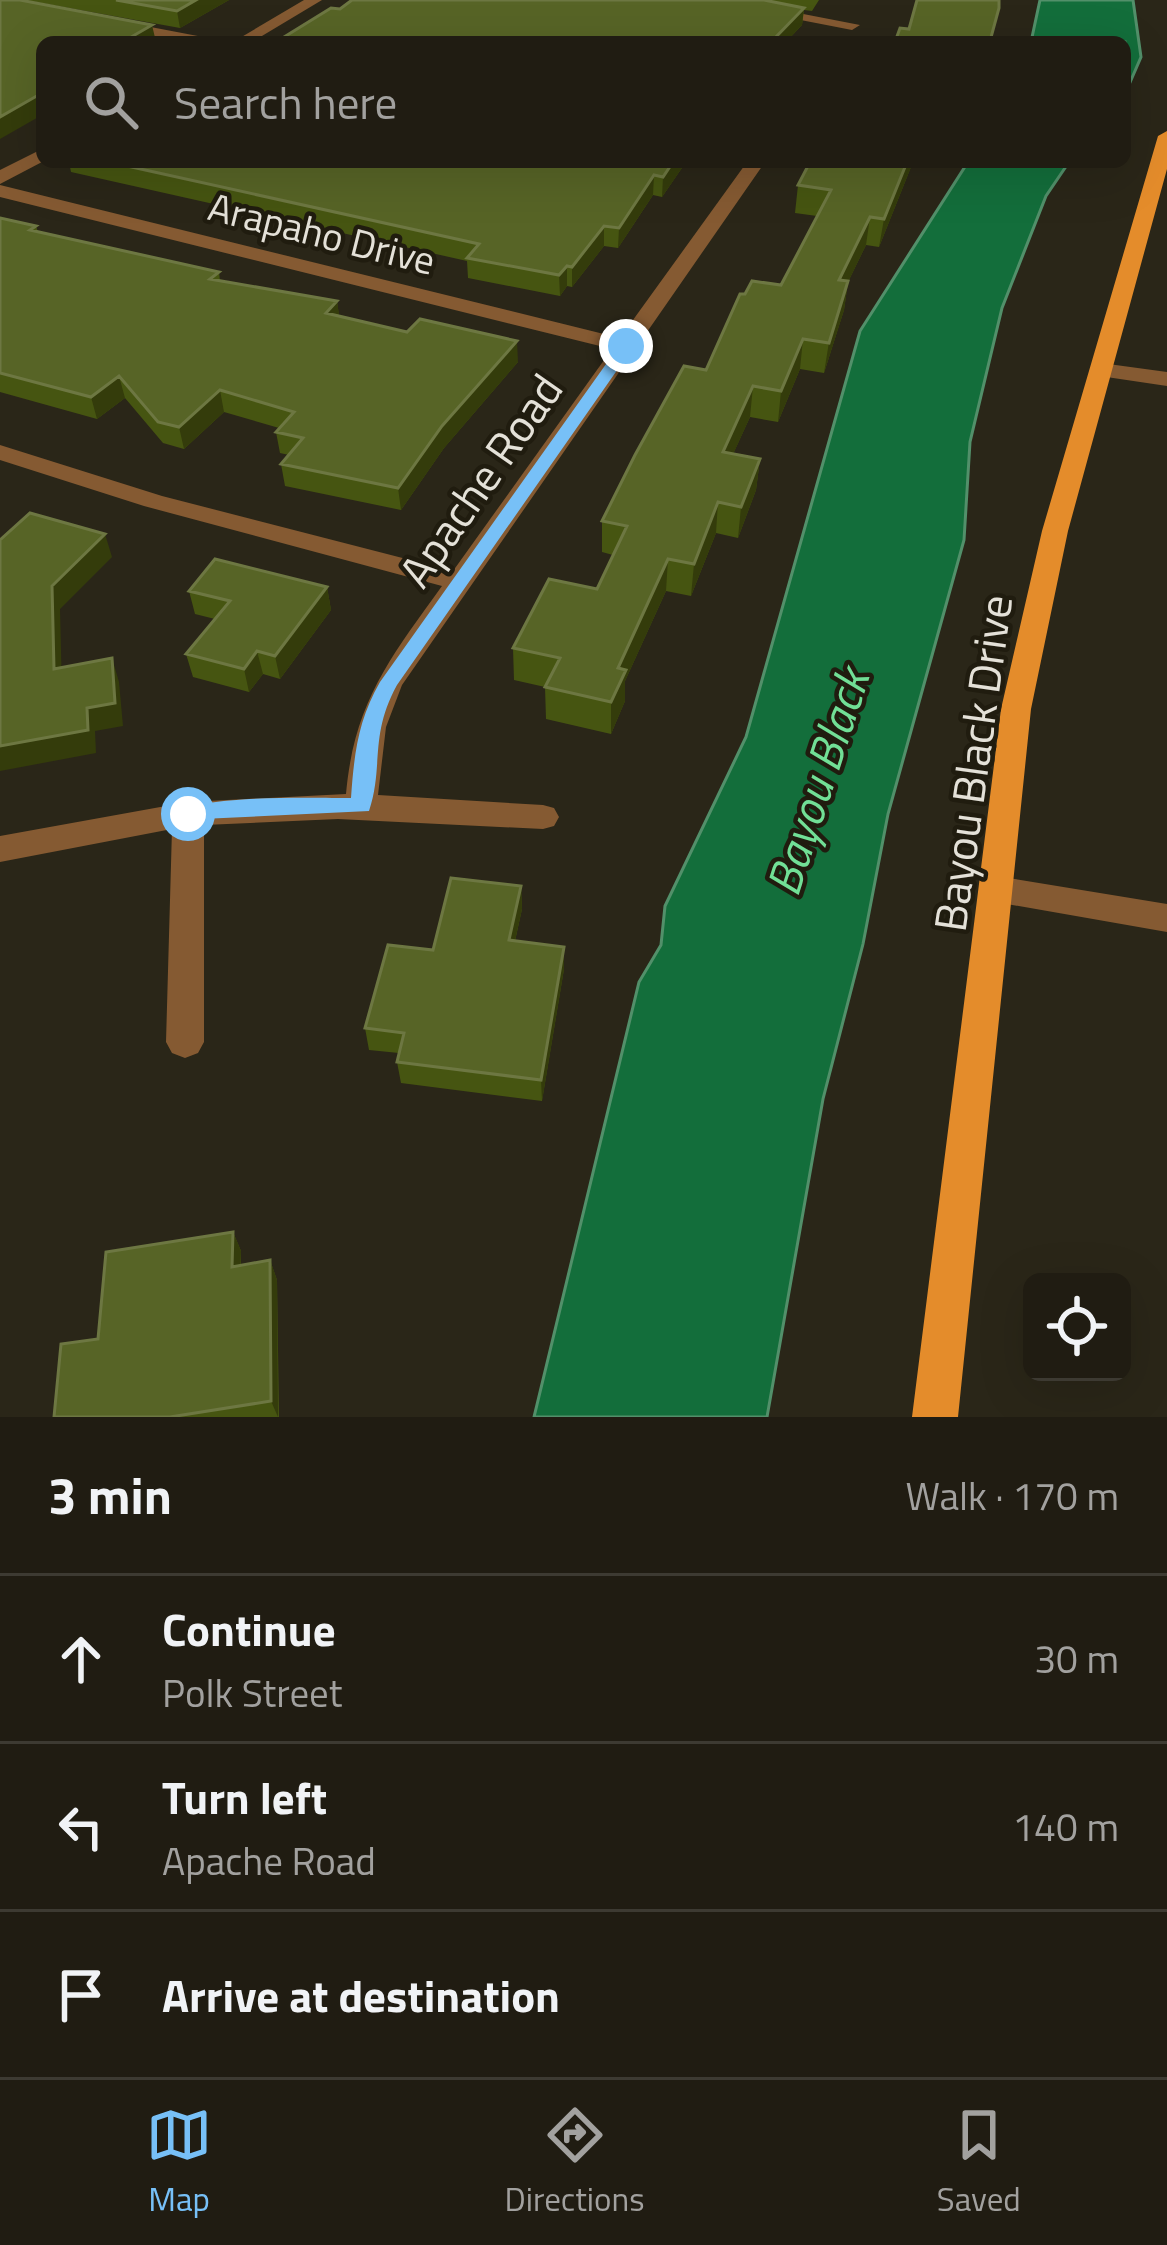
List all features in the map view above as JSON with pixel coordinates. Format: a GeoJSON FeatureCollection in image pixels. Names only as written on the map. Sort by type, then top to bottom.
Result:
{"type":"FeatureCollection","features":[{"type":"Feature","properties":{"kind":"main road","name":"Bayou Black Drive"},"geometry":{"type":"LineString","coordinates":[[934,1417],[1016,709],[1055,531],[1167,136]]}},
{"type":"Feature","properties":{"kind":"street"},"geometry":{"type":"LineString","coordinates":[[252,36],[315,0]]}},
{"type":"Feature","properties":{"kind":"street"},"geometry":{"type":"LineString","coordinates":[[704,0],[856,19],[845,36]]}},
{"type":"Feature","properties":{"kind":"street"},"geometry":{"type":"LineString","coordinates":[[89,21],[173,36]]}},
{"type":"Feature","properties":{"kind":"street"},"geometry":{"type":"LineString","coordinates":[[0,178],[36,157]]}},
{"type":"Feature","properties":{"kind":"street","name":"Apache Road"},"geometry":{"type":"LineString","coordinates":[[361,806],[365,745],[373,711],[752,168]]}},
{"type":"Feature","properties":{"kind":"street","name":"Arapaho Drive"},"geometry":{"type":"LineString","coordinates":[[0,190],[626,346]]}},
{"type":"Feature","properties":{"kind":"street"},"geometry":{"type":"LineString","coordinates":[[1103,361],[1167,361]]}},
{"type":"Feature","properties":{"kind":"street"},"geometry":{"type":"LineString","coordinates":[[1103,361],[1167,379]]}},
{"type":"Feature","properties":{"kind":"street"},"geometry":{"type":"LineString","coordinates":[[0,452],[153,501],[460,582]]}},
{"type":"Feature","properties":{"kind":"street"},"geometry":{"type":"LineString","coordinates":[[0,849],[108,824],[262,806],[428,805],[543,817]]}},
{"type":"Feature","properties":{"kind":"street"},"geometry":{"type":"LineString","coordinates":[[185,1042],[188,814]]}},
{"type":"Feature","properties":{"kind":"street"},"geometry":{"type":"LineString","coordinates":[[996,890],[1167,918]]}},
{"type":"Feature","properties":{"kind":"water"},"geometry":{"type":"Polygon","coordinates":[[[1040,0],[1133,0],[1141,57],[1131,80],[1131,36],[1032,36],[1040,0]]]}},
{"type":"Feature","properties":{"kind":"water","name":"Bayou Black"},"geometry":{"type":"Polygon","coordinates":[[[964,168],[1065,168],[1046,196],[1002,308],[970,442],[964,540],[888,814],[863,944],[823,1099],[767,1417],[534,1417],[639,982],[661,945],[665,906],[746,737],[860,331],[964,168]]]}},
{"type":"Feature","properties":{"kind":"building"},"geometry":{"type":"Polygon","coordinates":[[[0,0],[152,25],[133,36],[36,36],[36,96],[0,117],[0,0]]]}},
{"type":"Feature","properties":{"kind":"building"},"geometry":{"type":"Polygon","coordinates":[[[116,0],[196,0],[177,11],[116,0]]]}},
{"type":"Feature","properties":{"kind":"building"},"geometry":{"type":"Polygon","coordinates":[[[352,0],[764,0],[804,8],[777,36],[286,36],[331,8],[340,9],[352,0]]]}},
{"type":"Feature","properties":{"kind":"building"},"geometry":{"type":"Polygon","coordinates":[[[917,0],[999,0],[991,36],[897,36],[900,28],[909,29],[917,0]]]}},
{"type":"Feature","properties":{"kind":"building"},"geometry":{"type":"Polygon","coordinates":[[[136,168],[669,168],[663,177],[654,175],[619,228],[604,226],[572,267],[559,275],[467,258],[479,244],[136,168]]]}},
{"type":"Feature","properties":{"kind":"building"},"geometry":{"type":"Polygon","coordinates":[[[807,168],[905,168],[884,219],[870,217],[839,280],[848,281],[829,343],[803,339],[781,391],[753,386],[723,452],[760,459],[741,507],[718,502],[694,564],[668,559],[618,668],[626,670],[611,702],[545,687],[560,658],[513,648],[549,579],[597,589],[627,526],[602,521],[684,366],[706,370],[740,294],[745,294],[752,281],[781,285],[831,190],[798,185],[807,168]]]}},
{"type":"Feature","properties":{"kind":"building"},"geometry":{"type":"Polygon","coordinates":[[[0,218],[36,226],[30,230],[219,272],[210,279],[337,301],[326,313],[407,332],[420,319],[517,341],[442,426],[398,488],[281,464],[303,438],[276,432],[294,412],[220,390],[179,427],[158,422],[119,376],[91,397],[0,373],[0,218]]]}},
{"type":"Feature","properties":{"kind":"building"},"geometry":{"type":"Polygon","coordinates":[[[30,513],[105,534],[52,586],[54,669],[112,658],[115,703],[87,708],[88,730],[0,746],[0,540],[30,513]]]}},
{"type":"Feature","properties":{"kind":"building"},"geometry":{"type":"Polygon","coordinates":[[[215,559],[327,587],[275,656],[257,651],[244,669],[186,654],[230,601],[189,591],[215,559]]]}},
{"type":"Feature","properties":{"kind":"building"},"geometry":{"type":"Polygon","coordinates":[[[451,878],[521,886],[509,940],[564,947],[541,1080],[397,1062],[404,1033],[365,1028],[388,945],[433,950],[451,878]]]}},
{"type":"Feature","properties":{"kind":"building"},"geometry":{"type":"Polygon","coordinates":[[[233,1232],[232,1267],[270,1260],[271,1401],[170,1417],[54,1417],[61,1344],[98,1339],[106,1252],[233,1232]]]}},
{"type":"Feature","properties":{"kind":"route"},"geometry":{"type":"LineString","coordinates":[[188,814],[262,806],[361,806],[365,745],[373,711],[389,682],[626,346]]}}]}
